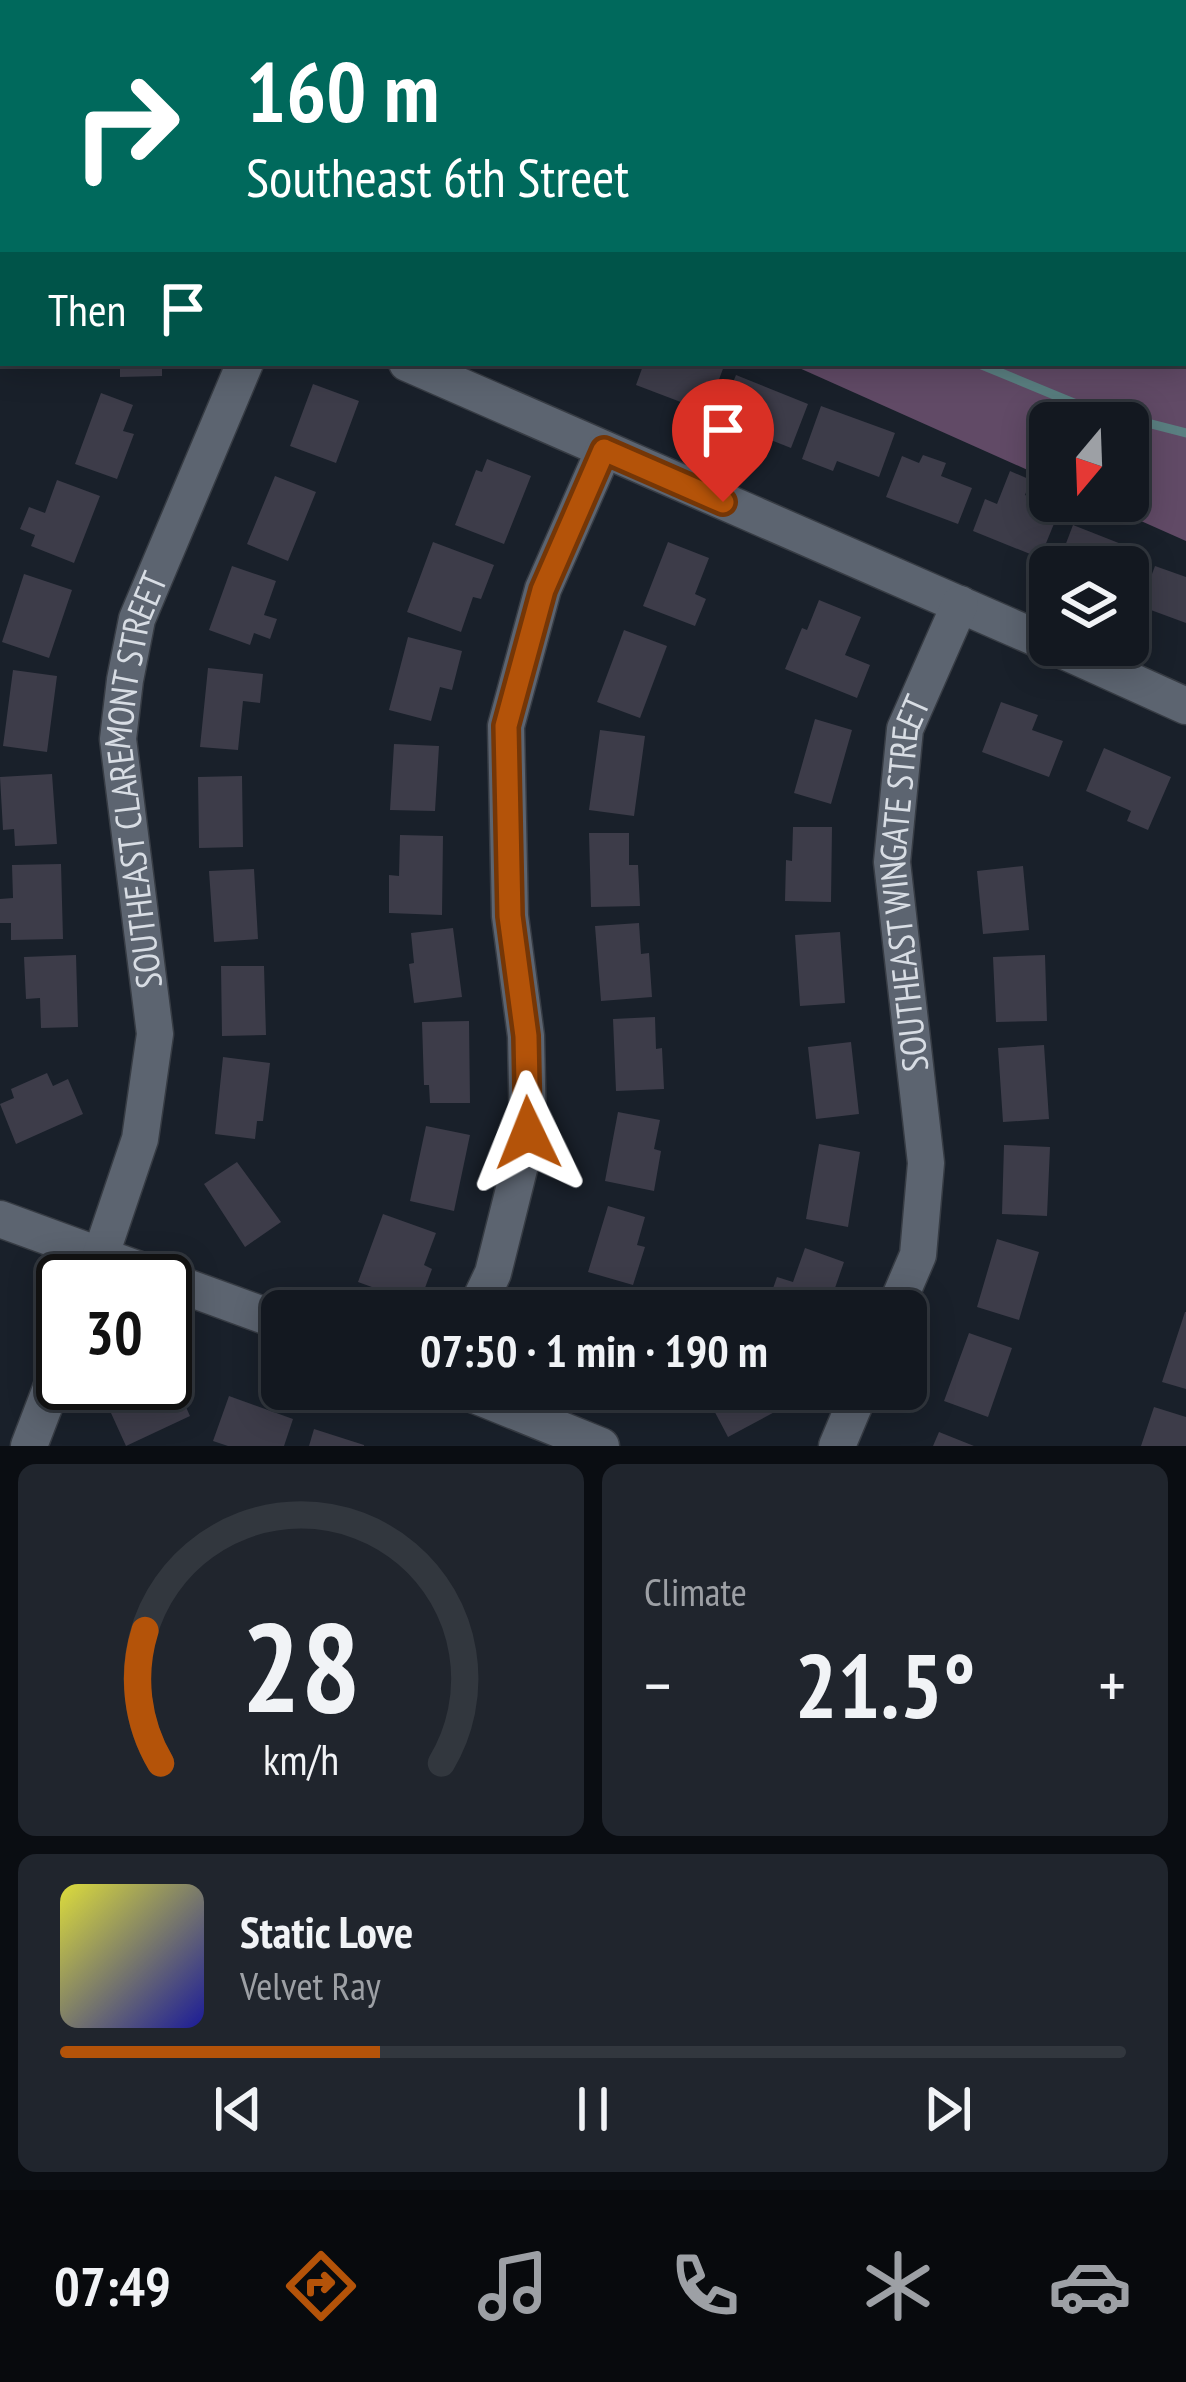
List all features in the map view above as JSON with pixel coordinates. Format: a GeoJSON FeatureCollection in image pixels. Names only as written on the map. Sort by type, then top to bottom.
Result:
{"type":"FeatureCollection","features":[{"type":"Feature","properties":{"kind":"street","name":"SOUTHEAST CLAREMONT STREET"},"geometry":{"type":"LineString","coordinates":[[102,1254],[140,1139],[155,1034],[118,739],[125,680],[137,619],[244,366]]}},
{"type":"Feature","properties":{"kind":"street"},"geometry":{"type":"LineString","coordinates":[[414,366],[1029,635]]}},
{"type":"Feature","properties":{"kind":"street"},"geometry":{"type":"LineString","coordinates":[[485,1290],[528,1133],[526,1036],[510,916],[506,726],[543,590],[604,450]]}},
{"type":"Feature","properties":{"kind":"street","name":"SOUTHEAST WINGATE STREET"},"geometry":{"type":"LineString","coordinates":[[903,1290],[918,1255],[926,1163],[892,862],[905,729],[960,604]]}},
{"type":"Feature","properties":{"kind":"street"},"geometry":{"type":"LineString","coordinates":[[1097,666],[1186,706]]}},
{"type":"Feature","properties":{"kind":"street"},"geometry":{"type":"LineString","coordinates":[[0,1219],[68,1254]]}},
{"type":"Feature","properties":{"kind":"street"},"geometry":{"type":"LineString","coordinates":[[192,1296],[261,1316]]}},
{"type":"Feature","properties":{"kind":"street"},"geometry":{"type":"LineString","coordinates":[[28,1446],[42,1410]]}},
{"type":"Feature","properties":{"kind":"street"},"geometry":{"type":"LineString","coordinates":[[512,1410],[602,1446]]}},
{"type":"Feature","properties":{"kind":"street"},"geometry":{"type":"LineString","coordinates":[[837,1446],[852,1410]]}},
{"type":"Feature","properties":{"kind":"shaded area"},"geometry":{"type":"Polygon","coordinates":[[[795,366],[1186,366],[1186,541],[1143,522],[1149,522],[1149,402],[1029,402],[1029,471],[795,366]]]}},
{"type":"Feature","properties":{"kind":"building"},"geometry":{"type":"Polygon","coordinates":[[[120,366],[162,366],[162,376],[120,377],[120,366]]]}},
{"type":"Feature","properties":{"kind":"building"},"geometry":{"type":"Polygon","coordinates":[[[643,366],[724,366],[707,412],[636,385],[643,366]]]}},
{"type":"Feature","properties":{"kind":"building"},"geometry":{"type":"Polygon","coordinates":[[[736,375],[808,404],[791,448],[718,419],[736,375]]]}},
{"type":"Feature","properties":{"kind":"building"},"geometry":{"type":"Polygon","coordinates":[[[313,384],[359,401],[336,463],[290,446],[313,384]]]}},
{"type":"Feature","properties":{"kind":"building"},"geometry":{"type":"Polygon","coordinates":[[[101,393],[133,405],[123,431],[134,434],[117,479],[75,464],[101,393]]]}},
{"type":"Feature","properties":{"kind":"building"},"geometry":{"type":"Polygon","coordinates":[[[821,406],[895,433],[879,477],[837,461],[833,471],[802,459],[821,406]]]}},
{"type":"Feature","properties":{"kind":"building"},"geometry":{"type":"Polygon","coordinates":[[[923,455],[946,463],[941,476],[972,488],[958,524],[886,497],[902,456],[919,463],[923,455]]]}},
{"type":"Feature","properties":{"kind":"building"},"geometry":{"type":"Polygon","coordinates":[[[487,459],[531,476],[504,544],[455,525],[476,470],[482,472],[487,459]]]}},
{"type":"Feature","properties":{"kind":"building"},"geometry":{"type":"Polygon","coordinates":[[[1010,471],[1029,479],[1025,495],[1029,497],[1029,522],[1055,522],[1045,546],[1029,546],[1029,554],[973,531],[985,499],[997,504],[1010,471]]]}},
{"type":"Feature","properties":{"kind":"building"},"geometry":{"type":"Polygon","coordinates":[[[275,476],[316,492],[288,561],[247,544],[275,476]]]}},
{"type":"Feature","properties":{"kind":"building"},"geometry":{"type":"Polygon","coordinates":[[[57,480],[100,496],[74,563],[31,546],[35,535],[20,529],[29,507],[45,513],[57,480]]]}},
{"type":"Feature","properties":{"kind":"building"},"geometry":{"type":"Polygon","coordinates":[[[1073,525],[1126,546],[1065,546],[1073,525]]]}},
{"type":"Feature","properties":{"kind":"building"},"geometry":{"type":"Polygon","coordinates":[[[433,542],[494,565],[481,599],[473,597],[461,632],[407,612],[433,542]]]}},
{"type":"Feature","properties":{"kind":"building"},"geometry":{"type":"Polygon","coordinates":[[[668,542],[709,558],[695,594],[706,599],[695,626],[643,606],[668,542]]]}},
{"type":"Feature","properties":{"kind":"building"},"geometry":{"type":"Polygon","coordinates":[[[232,566],[276,581],[264,615],[277,619],[270,639],[254,633],[250,645],[209,630],[232,566]]]}},
{"type":"Feature","properties":{"kind":"building"},"geometry":{"type":"Polygon","coordinates":[[[1155,566],[1186,577],[1186,623],[1149,609],[1149,582],[1155,566]]]}},
{"type":"Feature","properties":{"kind":"building"},"geometry":{"type":"Polygon","coordinates":[[[24,574],[72,590],[49,658],[2,642],[24,574]]]}},
{"type":"Feature","properties":{"kind":"building"},"geometry":{"type":"Polygon","coordinates":[[[819,600],[861,617],[845,655],[870,665],[857,698],[785,669],[819,600]]]}},
{"type":"Feature","properties":{"kind":"building"},"geometry":{"type":"Polygon","coordinates":[[[624,630],[667,646],[640,718],[597,702],[624,630]]]}},
{"type":"Feature","properties":{"kind":"building"},"geometry":{"type":"Polygon","coordinates":[[[408,637],[462,651],[452,690],[440,687],[431,721],[389,710],[408,637]]]}},
{"type":"Feature","properties":{"kind":"building"},"geometry":{"type":"Polygon","coordinates":[[[208,668],[263,674],[260,703],[243,701],[238,750],[200,747],[208,668]]]}},
{"type":"Feature","properties":{"kind":"building"},"geometry":{"type":"Polygon","coordinates":[[[13,670],[57,676],[47,752],[3,746],[13,670]]]}},
{"type":"Feature","properties":{"kind":"building"},"geometry":{"type":"Polygon","coordinates":[[[1001,702],[1038,715],[1032,730],[1063,741],[1049,777],[982,752],[1001,702]]]}},
{"type":"Feature","properties":{"kind":"building"},"geometry":{"type":"Polygon","coordinates":[[[815,719],[852,730],[831,804],[794,793],[815,719]]]}},
{"type":"Feature","properties":{"kind":"building"},"geometry":{"type":"Polygon","coordinates":[[[600,730],[645,736],[634,816],[589,810],[600,730]]]}},
{"type":"Feature","properties":{"kind":"building"},"geometry":{"type":"Polygon","coordinates":[[[394,744],[439,746],[435,811],[390,810],[394,744]]]}},
{"type":"Feature","properties":{"kind":"building"},"geometry":{"type":"Polygon","coordinates":[[[1104,748],[1171,777],[1148,830],[1127,821],[1131,811],[1086,791],[1104,748]]]}},
{"type":"Feature","properties":{"kind":"building"},"geometry":{"type":"Polygon","coordinates":[[[52,774],[57,844],[15,846],[14,829],[3,830],[0,777],[52,774]]]}},
{"type":"Feature","properties":{"kind":"building"},"geometry":{"type":"Polygon","coordinates":[[[242,776],[243,847],[199,848],[198,777],[242,776]]]}},
{"type":"Feature","properties":{"kind":"building"},"geometry":{"type":"Polygon","coordinates":[[[793,827],[832,827],[831,902],[785,901],[793,827]]]}},
{"type":"Feature","properties":{"kind":"building"},"geometry":{"type":"Polygon","coordinates":[[[589,833],[629,833],[629,865],[638,865],[640,906],[591,907],[589,833]]]}},
{"type":"Feature","properties":{"kind":"building"},"geometry":{"type":"Polygon","coordinates":[[[400,835],[443,836],[442,915],[389,913],[389,875],[399,876],[400,835]]]}},
{"type":"Feature","properties":{"kind":"building"},"geometry":{"type":"Polygon","coordinates":[[[61,864],[63,939],[11,940],[11,923],[0,923],[0,899],[13,898],[12,865],[61,864]]]}},
{"type":"Feature","properties":{"kind":"building"},"geometry":{"type":"Polygon","coordinates":[[[1023,866],[1029,930],[983,934],[977,871],[1023,866]]]}},
{"type":"Feature","properties":{"kind":"building"},"geometry":{"type":"Polygon","coordinates":[[[254,869],[258,939],[214,942],[209,871],[254,869]]]}},
{"type":"Feature","properties":{"kind":"building"},"geometry":{"type":"Polygon","coordinates":[[[639,923],[641,954],[649,953],[652,997],[601,1001],[595,926],[639,923]]]}},
{"type":"Feature","properties":{"kind":"building"},"geometry":{"type":"Polygon","coordinates":[[[453,928],[462,997],[414,1003],[411,933],[453,928]]]}},
{"type":"Feature","properties":{"kind":"building"},"geometry":{"type":"Polygon","coordinates":[[[840,932],[845,1003],[800,1006],[795,935],[840,932]]]}},
{"type":"Feature","properties":{"kind":"building"},"geometry":{"type":"Polygon","coordinates":[[[76,955],[78,1027],[41,1028],[40,998],[26,999],[24,957],[76,955]]]}},
{"type":"Feature","properties":{"kind":"building"},"geometry":{"type":"Polygon","coordinates":[[[1045,955],[1047,1021],[996,1022],[993,957],[1045,955]]]}},
{"type":"Feature","properties":{"kind":"building"},"geometry":{"type":"Polygon","coordinates":[[[221,966],[264,966],[266,1035],[222,1036],[221,966]]]}},
{"type":"Feature","properties":{"kind":"building"},"geometry":{"type":"Polygon","coordinates":[[[655,1017],[664,1089],[616,1091],[613,1019],[655,1017]]]}},
{"type":"Feature","properties":{"kind":"building"},"geometry":{"type":"Polygon","coordinates":[[[469,1021],[470,1103],[430,1103],[429,1085],[424,1085],[422,1022],[469,1021]]]}},
{"type":"Feature","properties":{"kind":"building"},"geometry":{"type":"Polygon","coordinates":[[[851,1042],[859,1114],[816,1119],[808,1047],[851,1042]]]}},
{"type":"Feature","properties":{"kind":"building"},"geometry":{"type":"Polygon","coordinates":[[[1044,1045],[1049,1119],[1003,1122],[998,1048],[1044,1045]]]}},
{"type":"Feature","properties":{"kind":"building"},"geometry":{"type":"Polygon","coordinates":[[[223,1057],[270,1063],[263,1121],[257,1121],[255,1139],[215,1134],[223,1057]]]}},
{"type":"Feature","properties":{"kind":"building"},"geometry":{"type":"Polygon","coordinates":[[[47,1073],[53,1086],[68,1079],[83,1114],[16,1144],[0,1104],[14,1098],[11,1089],[47,1073]]]}},
{"type":"Feature","properties":{"kind":"building"},"geometry":{"type":"Polygon","coordinates":[[[618,1112],[660,1120],[654,1149],[661,1151],[654,1191],[605,1181],[618,1112]]]}},
{"type":"Feature","properties":{"kind":"building"},"geometry":{"type":"Polygon","coordinates":[[[426,1126],[470,1135],[454,1211],[410,1201],[426,1126]]]}},
{"type":"Feature","properties":{"kind":"building"},"geometry":{"type":"Polygon","coordinates":[[[819,1144],[860,1152],[848,1227],[806,1219],[819,1144]]]}},
{"type":"Feature","properties":{"kind":"building"},"geometry":{"type":"Polygon","coordinates":[[[1004,1145],[1050,1147],[1047,1216],[1002,1214],[1004,1145]]]}},
{"type":"Feature","properties":{"kind":"building"},"geometry":{"type":"Polygon","coordinates":[[[237,1162],[281,1222],[245,1247],[204,1184],[237,1162]]]}},
{"type":"Feature","properties":{"kind":"building"},"geometry":{"type":"Polygon","coordinates":[[[608,1206],[645,1217],[637,1245],[645,1247],[633,1285],[588,1272],[608,1206]]]}},
{"type":"Feature","properties":{"kind":"building"},"geometry":{"type":"Polygon","coordinates":[[[383,1214],[436,1233],[424,1265],[432,1269],[424,1290],[380,1290],[358,1282],[383,1214]]]}},
{"type":"Feature","properties":{"kind":"building"},"geometry":{"type":"Polygon","coordinates":[[[997,1239],[1039,1252],[1019,1320],[977,1307],[997,1239]]]}},
{"type":"Feature","properties":{"kind":"building"},"geometry":{"type":"Polygon","coordinates":[[[805,1248],[844,1262],[834,1290],[772,1290],[777,1277],[793,1282],[805,1248]]]}},
{"type":"Feature","properties":{"kind":"building"},"geometry":{"type":"Polygon","coordinates":[[[1186,1312],[1186,1389],[1162,1382],[1186,1312]]]}},
{"type":"Feature","properties":{"kind":"building"},"geometry":{"type":"Polygon","coordinates":[[[969,1333],[1012,1348],[988,1417],[944,1401],[969,1333]]]}},
{"type":"Feature","properties":{"kind":"building"},"geometry":{"type":"Polygon","coordinates":[[[229,1396],[293,1419],[284,1446],[228,1446],[213,1441],[229,1396]]]}},
{"type":"Feature","properties":{"kind":"building"},"geometry":{"type":"Polygon","coordinates":[[[1154,1407],[1186,1417],[1186,1446],[1141,1446],[1154,1407]]]}},
{"type":"Feature","properties":{"kind":"building"},"geometry":{"type":"Polygon","coordinates":[[[110,1410],[187,1410],[190,1416],[126,1446],[110,1410]]]}},
{"type":"Feature","properties":{"kind":"building"},"geometry":{"type":"Polygon","coordinates":[[[714,1410],[778,1410],[728,1437],[714,1410]]]}},
{"type":"Feature","properties":{"kind":"building"},"geometry":{"type":"Polygon","coordinates":[[[314,1429],[364,1445],[364,1446],[309,1446],[314,1429]]]}},
{"type":"Feature","properties":{"kind":"building"},"geometry":{"type":"Polygon","coordinates":[[[939,1432],[974,1446],[933,1446],[939,1432]]]}},
{"type":"Feature","properties":{"kind":"waterway"},"geometry":{"type":"LineString","coordinates":[[984,366],[1081,406],[1186,433]]}},
{"type":"Feature","properties":{"kind":"route"},"geometry":{"type":"LineString","coordinates":[[528,1133],[526,1036],[510,916],[506,726],[543,590],[604,450],[723,502]]}}]}
